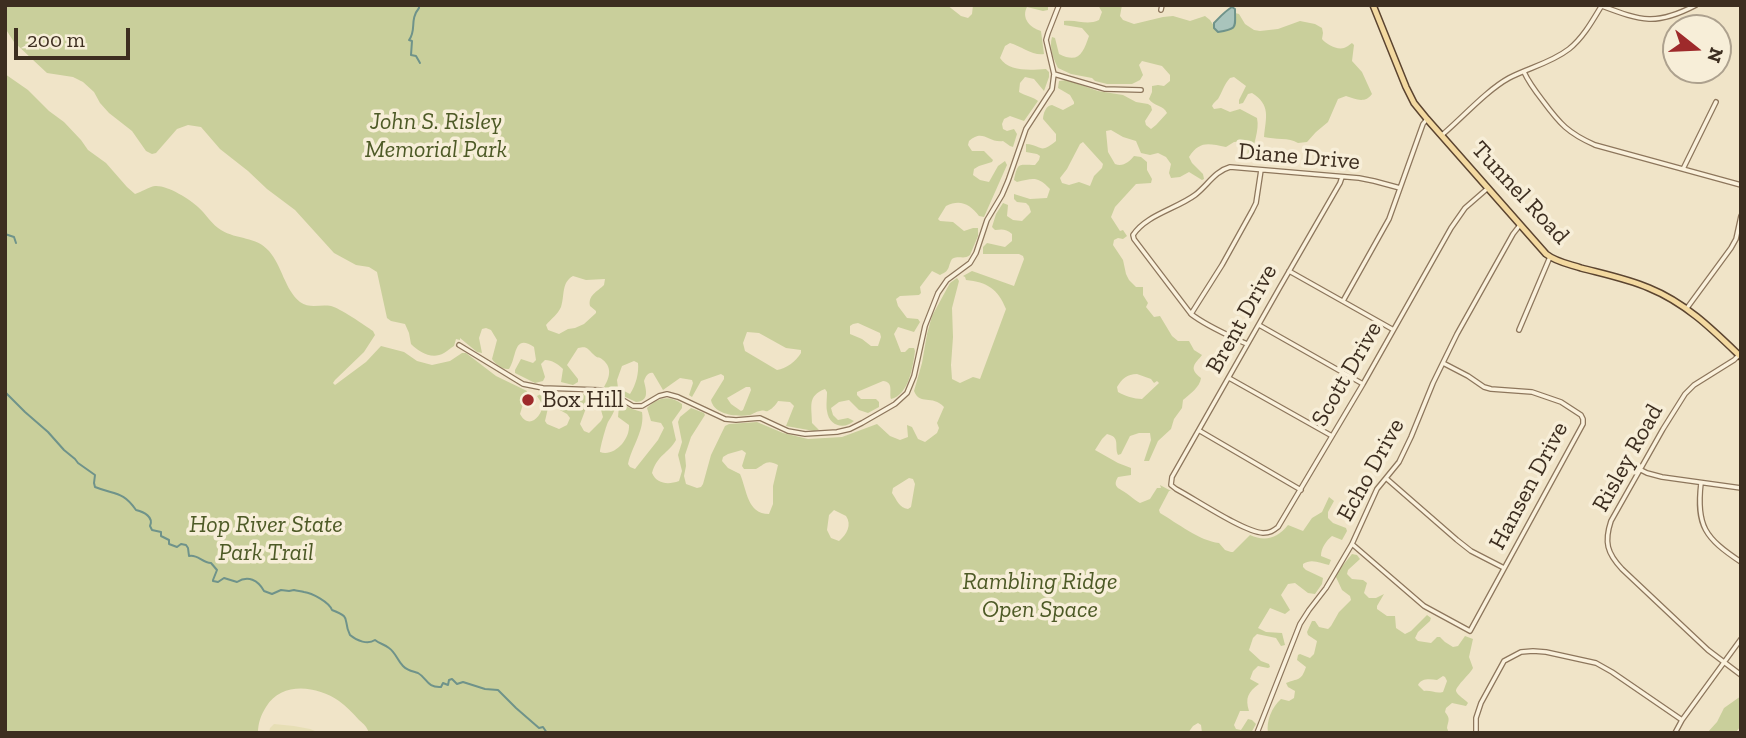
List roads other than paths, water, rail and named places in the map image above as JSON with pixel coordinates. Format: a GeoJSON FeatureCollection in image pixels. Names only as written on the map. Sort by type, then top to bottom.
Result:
{"type":"FeatureCollection","features":[{"type":"Feature","properties":{"kind":"main road","name":"Tunnel Road"},"geometry":{"type":"LineString","coordinates":[[1373,5],[1414,103],[1550,257],[1648,287],[1686,308],[1740,356]]}},
{"type":"Feature","properties":{"kind":"street"},"geometry":{"type":"LineString","coordinates":[[458,345],[509,376],[533,387],[600,390],[638,407],[667,394],[724,419],[760,418],[788,431],[805,435],[837,432],[856,426],[895,404],[910,387],[932,304],[944,283],[970,263],[976,253],[987,220],[1008,181],[1026,129],[1053,84],[1054,74],[1046,40],[1059,5]]}},
{"type":"Feature","properties":{"kind":"street"},"geometry":{"type":"LineString","coordinates":[[1442,135],[1509,78],[1569,49],[1602,6],[1636,19],[1657,20],[1696,5]]}},
{"type":"Feature","properties":{"kind":"street"},"geometry":{"type":"LineString","coordinates":[[1524,72],[1559,122],[1579,138],[1595,145],[1741,185]]}},
{"type":"Feature","properties":{"kind":"street"},"geometry":{"type":"LineString","coordinates":[[1054,74],[1105,89],[1141,90]]}},
{"type":"Feature","properties":{"kind":"street"},"geometry":{"type":"LineString","coordinates":[[1683,169],[1716,102]]}},
{"type":"Feature","properties":{"kind":"street"},"geometry":{"type":"LineString","coordinates":[[1343,301],[1389,219],[1427,119]]}},
{"type":"Feature","properties":{"kind":"street","name":"Diane Drive"},"geometry":{"type":"LineString","coordinates":[[1191,314],[1133,235],[1145,223],[1195,195],[1222,169],[1230,167],[1342,177],[1400,188]]}},
{"type":"Feature","properties":{"kind":"street"},"geometry":{"type":"LineString","coordinates":[[1247,344],[1202,323],[1191,314],[1256,203],[1261,170]]}},
{"type":"Feature","properties":{"kind":"street","name":"Brent Drive"},"geometry":{"type":"LineString","coordinates":[[1219,513],[1175,489],[1171,485],[1172,477],[1342,177]]}},
{"type":"Feature","properties":{"kind":"street","name":"Scott Drive"},"geometry":{"type":"LineString","coordinates":[[1219,513],[1250,530],[1265,533],[1278,527],[1458,216],[1488,188]]}},
{"type":"Feature","properties":{"kind":"street"},"geometry":{"type":"LineString","coordinates":[[1686,308],[1731,248],[1741,216]]}},
{"type":"Feature","properties":{"kind":"street","name":"Echo Drive"},"geometry":{"type":"LineString","coordinates":[[1257,733],[1300,624],[1326,588],[1352,544],[1377,489],[1399,462],[1443,363],[1482,287],[1520,225]]}},
{"type":"Feature","properties":{"kind":"street"},"geometry":{"type":"LineString","coordinates":[[1519,330],[1550,257]]}},
{"type":"Feature","properties":{"kind":"street"},"geometry":{"type":"LineString","coordinates":[[1289,271],[1392,329]]}},
{"type":"Feature","properties":{"kind":"street"},"geometry":{"type":"LineString","coordinates":[[1259,325],[1363,384]]}},
{"type":"Feature","properties":{"kind":"street","name":"Risley Road"},"geometry":{"type":"LineString","coordinates":[[1740,356],[1694,385],[1685,394],[1611,521],[1607,533],[1608,549],[1622,569],[1692,636],[1741,675]]}},
{"type":"Feature","properties":{"kind":"street","name":"Hansen Drive"},"geometry":{"type":"LineString","coordinates":[[1352,544],[1424,606],[1470,631],[1579,432],[1583,419],[1575,410],[1541,394],[1486,387],[1443,363]]}},
{"type":"Feature","properties":{"kind":"street"},"geometry":{"type":"LineString","coordinates":[[1229,378],[1332,436]]}},
{"type":"Feature","properties":{"kind":"street"},"geometry":{"type":"LineString","coordinates":[[1200,430],[1301,490]]}},
{"type":"Feature","properties":{"kind":"street"},"geometry":{"type":"LineString","coordinates":[[1641,470],[1662,477],[1741,488]]}},
{"type":"Feature","properties":{"kind":"street"},"geometry":{"type":"LineString","coordinates":[[1387,478],[1471,551],[1504,568]]}},
{"type":"Feature","properties":{"kind":"street"},"geometry":{"type":"LineString","coordinates":[[1701,483],[1699,506],[1703,526],[1716,543],[1741,562]]}},
{"type":"Feature","properties":{"kind":"street"},"geometry":{"type":"LineString","coordinates":[[1675,733],[1741,639]]}},
{"type":"Feature","properties":{"kind":"street"},"geometry":{"type":"LineString","coordinates":[[1476,733],[1476,718],[1481,703],[1504,661],[1521,652],[1533,651],[1596,663],[1682,720]]}},
{"type":"Feature","properties":{"kind":"water"},"geometry":{"type":"Polygon","coordinates":[[[1232,7],[1235,9],[1234,26],[1218,32],[1214,23],[1232,7]]]}},
{"type":"Feature","properties":{"kind":"waterway"},"geometry":{"type":"LineString","coordinates":[[419,5],[409,40],[412,41],[411,55],[416,56],[420,63]]}},
{"type":"Feature","properties":{"kind":"waterway"},"geometry":{"type":"LineString","coordinates":[[5,234],[14,237],[16,243]]}},
{"type":"Feature","properties":{"kind":"waterway"},"geometry":{"type":"LineString","coordinates":[[5,392],[78,463],[95,475],[95,487],[123,496],[136,510],[148,515],[152,530],[161,532],[161,536],[169,540],[169,544],[177,547],[186,545],[189,556],[211,563],[217,570],[213,581],[218,582],[224,578],[237,582],[249,579],[256,581],[264,591],[272,594],[281,590],[294,590],[316,596],[345,617],[350,635],[362,642],[375,640],[387,647],[405,668],[418,673],[430,684],[441,687],[443,683],[448,685],[452,679],[457,684],[463,682],[498,690],[547,733]]}},
{"type":"Feature","properties":{"kind":"place","name":"Box Hill"},"geometry":{"type":"Point","coordinates":[528,400]}},
{"type":"Feature","properties":{"kind":"park label","name":"John S. Risley Memorial Park"},"geometry":{"type":"Point","coordinates":[436,136]}},
{"type":"Feature","properties":{"kind":"park label","name":"Hop River State Park Trail"},"geometry":{"type":"Point","coordinates":[266,539]}},
{"type":"Feature","properties":{"kind":"park label","name":"Rambling Ridge Open Space"},"geometry":{"type":"Point","coordinates":[1040,596]}}]}
